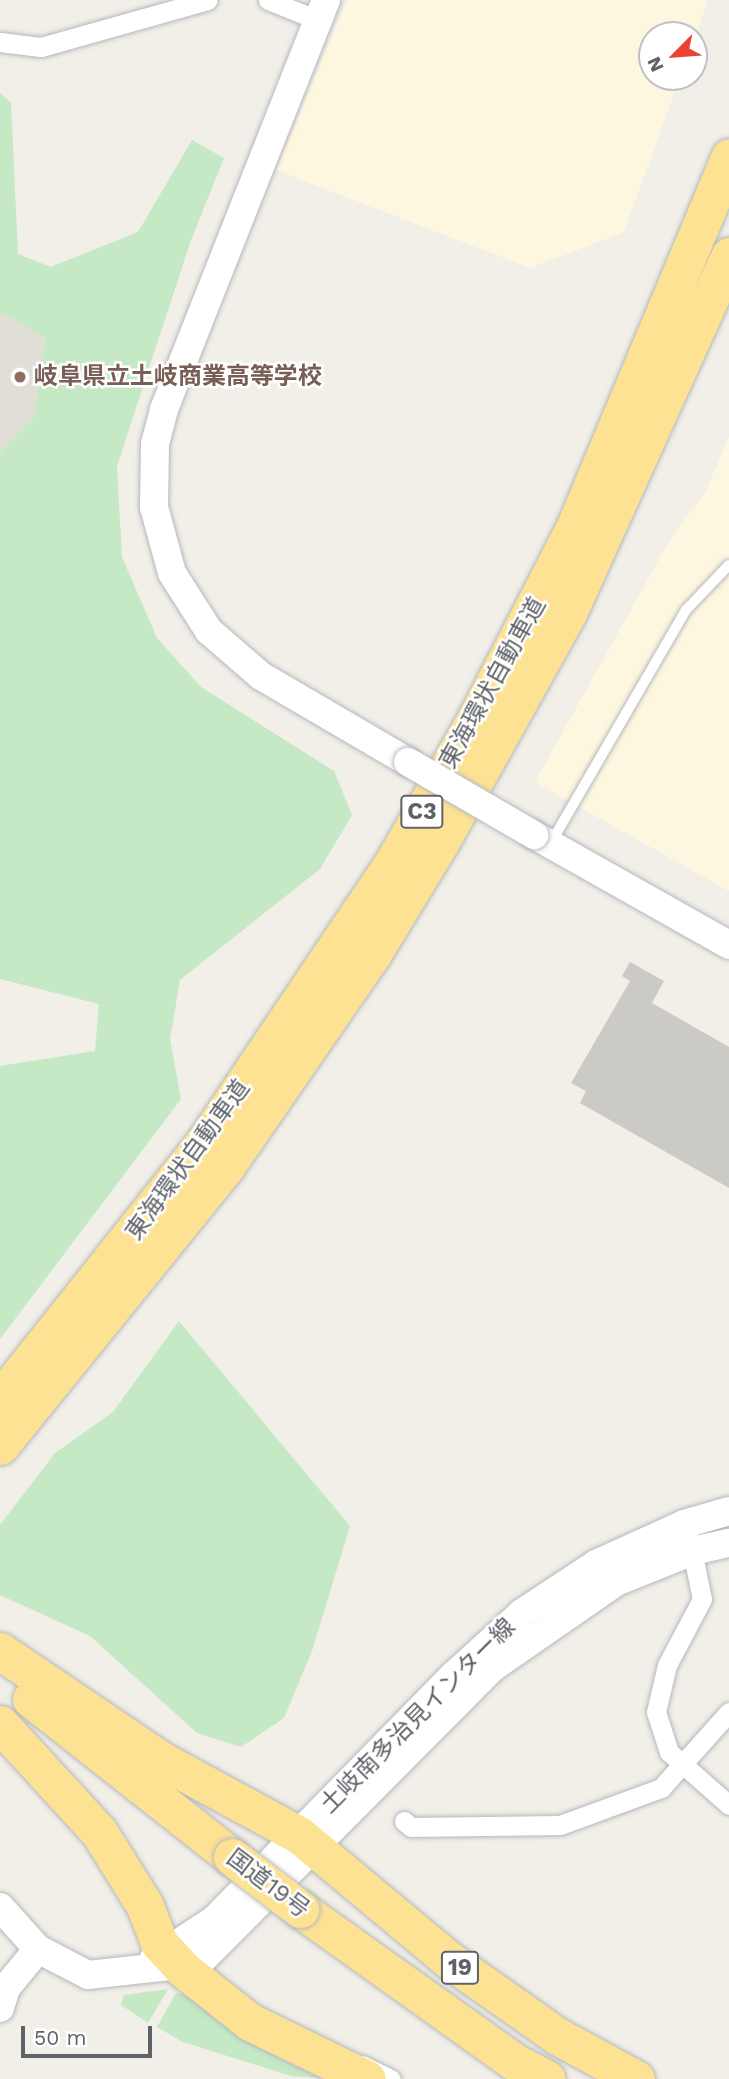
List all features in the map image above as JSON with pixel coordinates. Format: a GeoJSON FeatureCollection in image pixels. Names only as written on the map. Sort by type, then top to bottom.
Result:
{"type":"FeatureCollection","features":[{"type":"Feature","properties":{"kind":"highway","name":"東海環状自動車道"},"geometry":{"type":"LineString","coordinates":[[0,1399],[203,1144],[395,859],[496,681],[575,526],[729,157]]}},
{"type":"Feature","properties":{"kind":"highway","name":"東海環状自動車道"},"geometry":{"type":"LineString","coordinates":[[0,1446],[225,1168],[372,955],[433,855],[568,613],[729,256]]}},
{"type":"Feature","properties":{"kind":"highway","name":"19"},"geometry":{"type":"LineString","coordinates":[[0,1651],[162,1760],[308,1842],[460,1968],[557,2036],[636,2079]]}},
{"type":"Feature","properties":{"kind":"highway","name":"国道19号"},"geometry":{"type":"LineString","coordinates":[[0,1674],[226,1865]]}},
{"type":"Feature","properties":{"kind":"highway","name":"国道19号"},"geometry":{"type":"LineString","coordinates":[[0,1703],[226,1865],[503,2079]]}},
{"type":"Feature","properties":{"kind":"highway"},"geometry":{"type":"LineString","coordinates":[[0,1724],[99,1832],[172,1963],[250,2022],[367,2079]]}},
{"type":"Feature","properties":{"kind":"highway","name":"国道19号"},"geometry":{"type":"LineString","coordinates":[[294,1917],[547,2079]]}},
{"type":"Feature","properties":{"kind":"main road"},"geometry":{"type":"LineString","coordinates":[[322,10],[164,410],[155,444],[154,507],[172,573],[209,631],[261,676],[542,840],[729,945]]}},
{"type":"Feature","properties":{"kind":"main road","name":"土岐南多治見インター線"},"geometry":{"type":"LineString","coordinates":[[308,1842],[453,1676],[522,1613],[596,1564],[684,1524],[729,1511]]}},
{"type":"Feature","properties":{"kind":"main road","name":"土岐南多治見インター線"},"geometry":{"type":"LineString","coordinates":[[308,1842],[492,1668],[531,1638],[617,1582],[693,1551],[729,1543]]}},
{"type":"Feature","properties":{"kind":"main road"},"geometry":{"type":"LineString","coordinates":[[0,1907],[38,1949],[88,1975],[172,1963],[214,1920],[308,1842]]}},
{"type":"Feature","properties":{"kind":"main road"},"geometry":{"type":"LineString","coordinates":[[0,2008],[6,1988],[38,1949]]}},
{"type":"Feature","properties":{"kind":"street"},"geometry":{"type":"LineString","coordinates":[[0,42],[41,47],[208,0]]}},
{"type":"Feature","properties":{"kind":"street"},"geometry":{"type":"LineString","coordinates":[[268,0],[322,10]]}},
{"type":"Feature","properties":{"kind":"street"},"geometry":{"type":"LineString","coordinates":[[684,1524],[693,1551],[702,1599],[667,1665],[656,1712],[669,1752],[682,1767],[729,1805]]}},
{"type":"Feature","properties":{"kind":"street"},"geometry":{"type":"LineString","coordinates":[[404,1821],[411,1827],[560,1825],[661,1788],[729,1712]]}},
{"type":"Feature","properties":{"kind":"street"},"geometry":{"type":"LineString","coordinates":[[172,1963],[254,2010],[391,2079]]}},
{"type":"Feature","properties":{"kind":"lane"},"geometry":{"type":"LineString","coordinates":[[542,840],[687,610],[729,565]]}},
{"type":"Feature","properties":{"kind":"shaded area"},"geometry":{"type":"Polygon","coordinates":[[[347,0],[708,0],[701,21],[638,21],[638,91],[675,91],[624,232],[530,268],[276,170],[347,0]]]}},
{"type":"Feature","properties":{"kind":"shaded area","name":"岐阜県立土岐商業高等学校"},"geometry":{"type":"Polygon","coordinates":[[[0,312],[46,338],[34,417],[0,452],[0,312]]]}},
{"type":"Feature","properties":{"kind":"shaded area"},"geometry":{"type":"Polygon","coordinates":[[[729,436],[729,891],[535,782],[672,536],[706,491],[729,436]]]}},
{"type":"Feature","properties":{"kind":"green space"},"geometry":{"type":"Polygon","coordinates":[[[0,93],[11,103],[18,254],[51,267],[138,232],[192,140],[224,158],[191,240],[117,466],[122,557],[157,638],[201,687],[334,771],[352,815],[320,869],[180,980],[170,1039],[181,1099],[0,1339],[0,1066],[95,1051],[99,1004],[0,979],[0,452],[34,417],[46,338],[0,312],[0,93]]]}},
{"type":"Feature","properties":{"kind":"green space"},"geometry":{"type":"Polygon","coordinates":[[[179,1321],[350,1526],[312,1651],[284,1718],[241,1747],[197,1733],[90,1636],[0,1595],[0,1525],[55,1453],[113,1412],[179,1321]]]}},
{"type":"Feature","properties":{"kind":"green space"},"geometry":{"type":"Polygon","coordinates":[[[168,1989],[148,2023],[121,2005],[124,1995],[168,1989]]]}},
{"type":"Feature","properties":{"kind":"green space"},"geometry":{"type":"Polygon","coordinates":[[[176,1993],[192,1996],[337,2079],[291,2076],[183,2042],[157,2027],[176,1993]]]}},
{"type":"Feature","properties":{"kind":"building"},"geometry":{"type":"Polygon","coordinates":[[[630,962],[664,981],[652,1003],[729,1047],[729,1188],[580,1103],[586,1091],[571,1083],[630,981],[622,976],[630,962]]]}},
{"type":"Feature","properties":{"kind":"place","name":"岐阜県立土岐商業高等学校"},"geometry":{"type":"Point","coordinates":[20,377]}}]}
